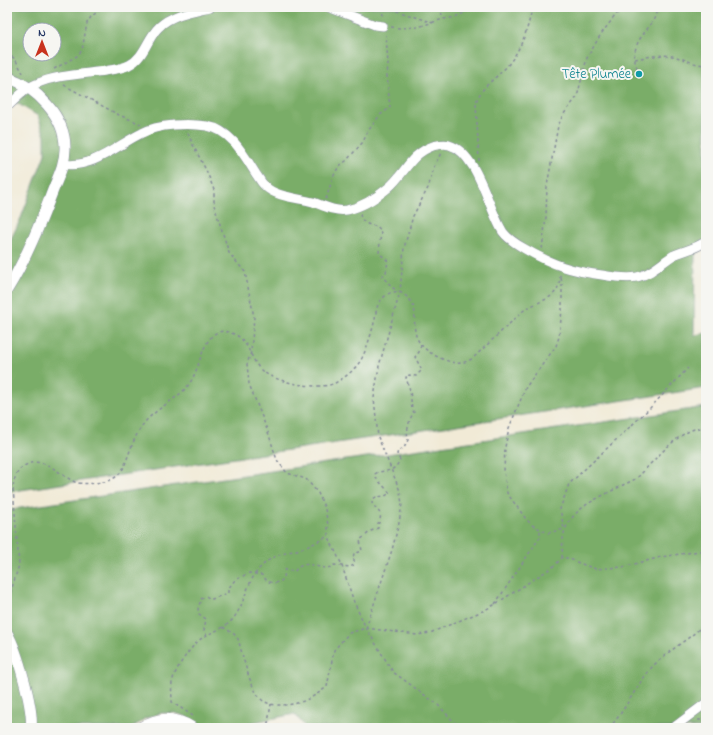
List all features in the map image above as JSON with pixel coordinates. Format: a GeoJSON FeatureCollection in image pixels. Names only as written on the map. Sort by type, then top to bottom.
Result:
{"type":"FeatureCollection","features":[{"type":"Feature","properties":{"kind":"main road"},"geometry":{"type":"LineString","coordinates":[[142,728],[154,722],[170,720],[194,724]]}},
{"type":"Feature","properties":{"kind":"street"},"geometry":{"type":"LineString","coordinates":[[7,106],[32,86],[58,78],[128,66],[135,62],[141,55],[159,26],[180,15],[210,7]]}},
{"type":"Feature","properties":{"kind":"street"},"geometry":{"type":"LineString","coordinates":[[328,7],[376,25],[383,26]]}},
{"type":"Feature","properties":{"kind":"street"},"geometry":{"type":"LineString","coordinates":[[7,77],[32,86],[59,122],[66,148],[63,164],[46,208],[22,264],[7,290]]}},
{"type":"Feature","properties":{"kind":"street"},"geometry":{"type":"LineString","coordinates":[[63,164],[81,164],[103,156],[138,134],[155,128],[186,125],[208,126],[218,129],[236,144],[265,186],[273,192],[313,202],[324,207],[344,210],[355,208],[369,202],[390,187],[409,162],[421,152],[432,147],[445,144],[462,153],[475,170],[504,233],[520,246],[560,266],[578,272],[620,278],[639,277],[658,267],[675,255],[699,246],[706,241]]}},
{"type":"Feature","properties":{"kind":"street"},"geometry":{"type":"LineString","coordinates":[[7,633],[18,660],[24,683],[31,718],[31,728]]}},
{"type":"Feature","properties":{"kind":"street"},"geometry":{"type":"LineString","coordinates":[[672,728],[706,703]]}},
{"type":"Feature","properties":{"kind":"path"},"geometry":{"type":"LineString","coordinates":[[53,70],[73,59],[82,50],[87,23],[91,17],[103,7]]}},
{"type":"Feature","properties":{"kind":"path"},"geometry":{"type":"LineString","coordinates":[[324,207],[332,177],[339,166],[346,161],[363,142],[368,131],[380,115],[390,108],[387,76],[388,64],[382,7]]}},
{"type":"Feature","properties":{"kind":"path"},"geometry":{"type":"LineString","coordinates":[[385,7],[433,23]]}},
{"type":"Feature","properties":{"kind":"path"},"geometry":{"type":"LineString","coordinates":[[440,7],[443,19]]}},
{"type":"Feature","properties":{"kind":"path"},"geometry":{"type":"LineString","coordinates":[[383,26],[400,28],[418,27],[443,19],[457,17],[474,7]]}},
{"type":"Feature","properties":{"kind":"path"},"geometry":{"type":"LineString","coordinates":[[479,179],[477,98],[486,86],[507,66],[516,54],[531,16],[532,7]]}},
{"type":"Feature","properties":{"kind":"path"},"geometry":{"type":"LineString","coordinates":[[535,254],[542,249],[548,186],[558,126],[563,115],[577,97],[587,58],[601,34],[622,7]]}},
{"type":"Feature","properties":{"kind":"path"},"geometry":{"type":"LineString","coordinates":[[639,74],[634,59],[634,51],[641,36],[655,19],[656,7]]}},
{"type":"Feature","properties":{"kind":"path"},"geometry":{"type":"LineString","coordinates":[[7,53],[15,59],[32,86]]}},
{"type":"Feature","properties":{"kind":"path"},"geometry":{"type":"LineString","coordinates":[[634,59],[664,55],[674,56],[700,65],[706,65]]}},
{"type":"Feature","properties":{"kind":"path"},"geometry":{"type":"LineString","coordinates":[[59,83],[119,115],[145,126]]}},
{"type":"Feature","properties":{"kind":"path"},"geometry":{"type":"LineString","coordinates":[[186,125],[192,143],[207,172],[214,190],[214,205],[229,253],[245,272],[254,317],[251,352],[247,364],[249,384],[268,432],[277,460],[287,473],[306,479],[318,493],[325,509],[328,525],[328,536],[342,566],[354,602],[366,628],[393,672],[437,704],[460,728]]}},
{"type":"Feature","properties":{"kind":"path"},"geometry":{"type":"LineString","coordinates":[[366,628],[400,523],[402,504],[400,490],[392,469],[382,450],[378,437],[374,398],[379,366],[400,292],[404,248],[413,216],[428,188],[435,164],[445,144]]}},
{"type":"Feature","properties":{"kind":"path"},"geometry":{"type":"LineString","coordinates":[[355,208],[363,221],[367,224],[377,226],[381,231],[379,253],[388,260],[386,273],[382,276],[393,288],[400,292],[413,304],[415,311],[416,337],[430,352],[444,359],[457,363],[465,362],[472,358],[529,307],[551,298],[558,289],[561,276]]}},
{"type":"Feature","properties":{"kind":"path"},"geometry":{"type":"LineString","coordinates":[[560,266],[562,283],[562,310],[561,324],[556,346],[526,387],[509,428],[505,447],[504,471],[507,494],[526,519],[540,530],[548,533],[564,529],[581,509],[637,477],[669,446],[687,432],[702,428],[706,430]]}},
{"type":"Feature","properties":{"kind":"path"},"geometry":{"type":"LineString","coordinates":[[7,604],[18,565],[13,488],[14,481],[19,470],[24,466],[36,462],[49,466],[82,484],[106,482],[116,477],[122,469],[142,426],[186,388],[195,375],[202,353],[212,336],[218,332],[231,332],[241,338],[261,369],[268,375],[278,380],[312,386],[325,386],[332,384],[348,375],[362,358],[370,338],[378,305],[384,297],[392,292],[400,292]]}},
{"type":"Feature","properties":{"kind":"path"},"geometry":{"type":"LineString","coordinates":[[207,636],[204,630],[206,619],[198,612],[201,599],[206,596],[212,599],[217,596],[227,594],[228,588],[234,580],[241,578],[246,574],[262,575],[272,584],[282,581],[285,570],[287,569],[294,572],[299,566],[305,564],[314,564],[323,568],[332,567],[334,565],[350,567],[354,565],[354,554],[362,551],[361,539],[378,528],[381,515],[372,504],[373,499],[390,493],[376,478],[375,474],[378,472],[388,472],[395,468],[400,460],[397,454],[398,451],[404,448],[408,440],[407,436],[409,422],[414,412],[412,410],[410,390],[406,377],[408,378],[409,375],[416,376],[422,370],[415,357],[419,352],[421,344]]}},
{"type":"Feature","properties":{"kind":"path"},"geometry":{"type":"LineString","coordinates":[[223,627],[234,634],[238,639],[254,688],[262,700],[271,704],[284,706],[308,699],[327,687],[334,650],[349,632],[366,628],[417,635],[424,634],[445,627],[494,605],[554,566],[562,558],[564,529],[560,509],[570,484],[650,408],[688,368]]}},
{"type":"Feature","properties":{"kind":"path"},"geometry":{"type":"LineString","coordinates":[[494,605],[540,537],[540,530]]}},
{"type":"Feature","properties":{"kind":"path"},"geometry":{"type":"LineString","coordinates":[[194,724],[172,702],[172,683],[178,668],[202,638],[223,627],[233,619],[255,574],[269,560],[285,552],[304,548],[328,536]]}},
{"type":"Feature","properties":{"kind":"path"},"geometry":{"type":"LineString","coordinates":[[562,558],[568,558],[578,563],[596,568],[608,568],[623,567],[706,550]]}},
{"type":"Feature","properties":{"kind":"path"},"geometry":{"type":"LineString","coordinates":[[609,728],[653,666],[706,622]]}},
{"type":"Feature","properties":{"kind":"path"},"geometry":{"type":"LineString","coordinates":[[263,728],[268,723],[271,704]]}},
{"type":"Feature","properties":{"kind":"green space"},"geometry":{"type":"Polygon","coordinates":[[[7,7],[706,7],[706,246],[695,255],[694,335],[706,333],[706,388],[7,492],[7,247],[21,218],[45,154],[45,136],[38,116],[12,100],[7,104],[7,7]]]}},
{"type":"Feature","properties":{"kind":"green space"},"geometry":{"type":"Polygon","coordinates":[[[706,407],[706,728],[306,728],[295,714],[224,728],[204,728],[185,716],[175,713],[161,713],[144,719],[132,728],[7,728],[7,510],[706,407]]]}},
{"type":"Feature","properties":{"kind":"place","name":"Tête Plumée"},"geometry":{"type":"Point","coordinates":[639,74]}}]}
